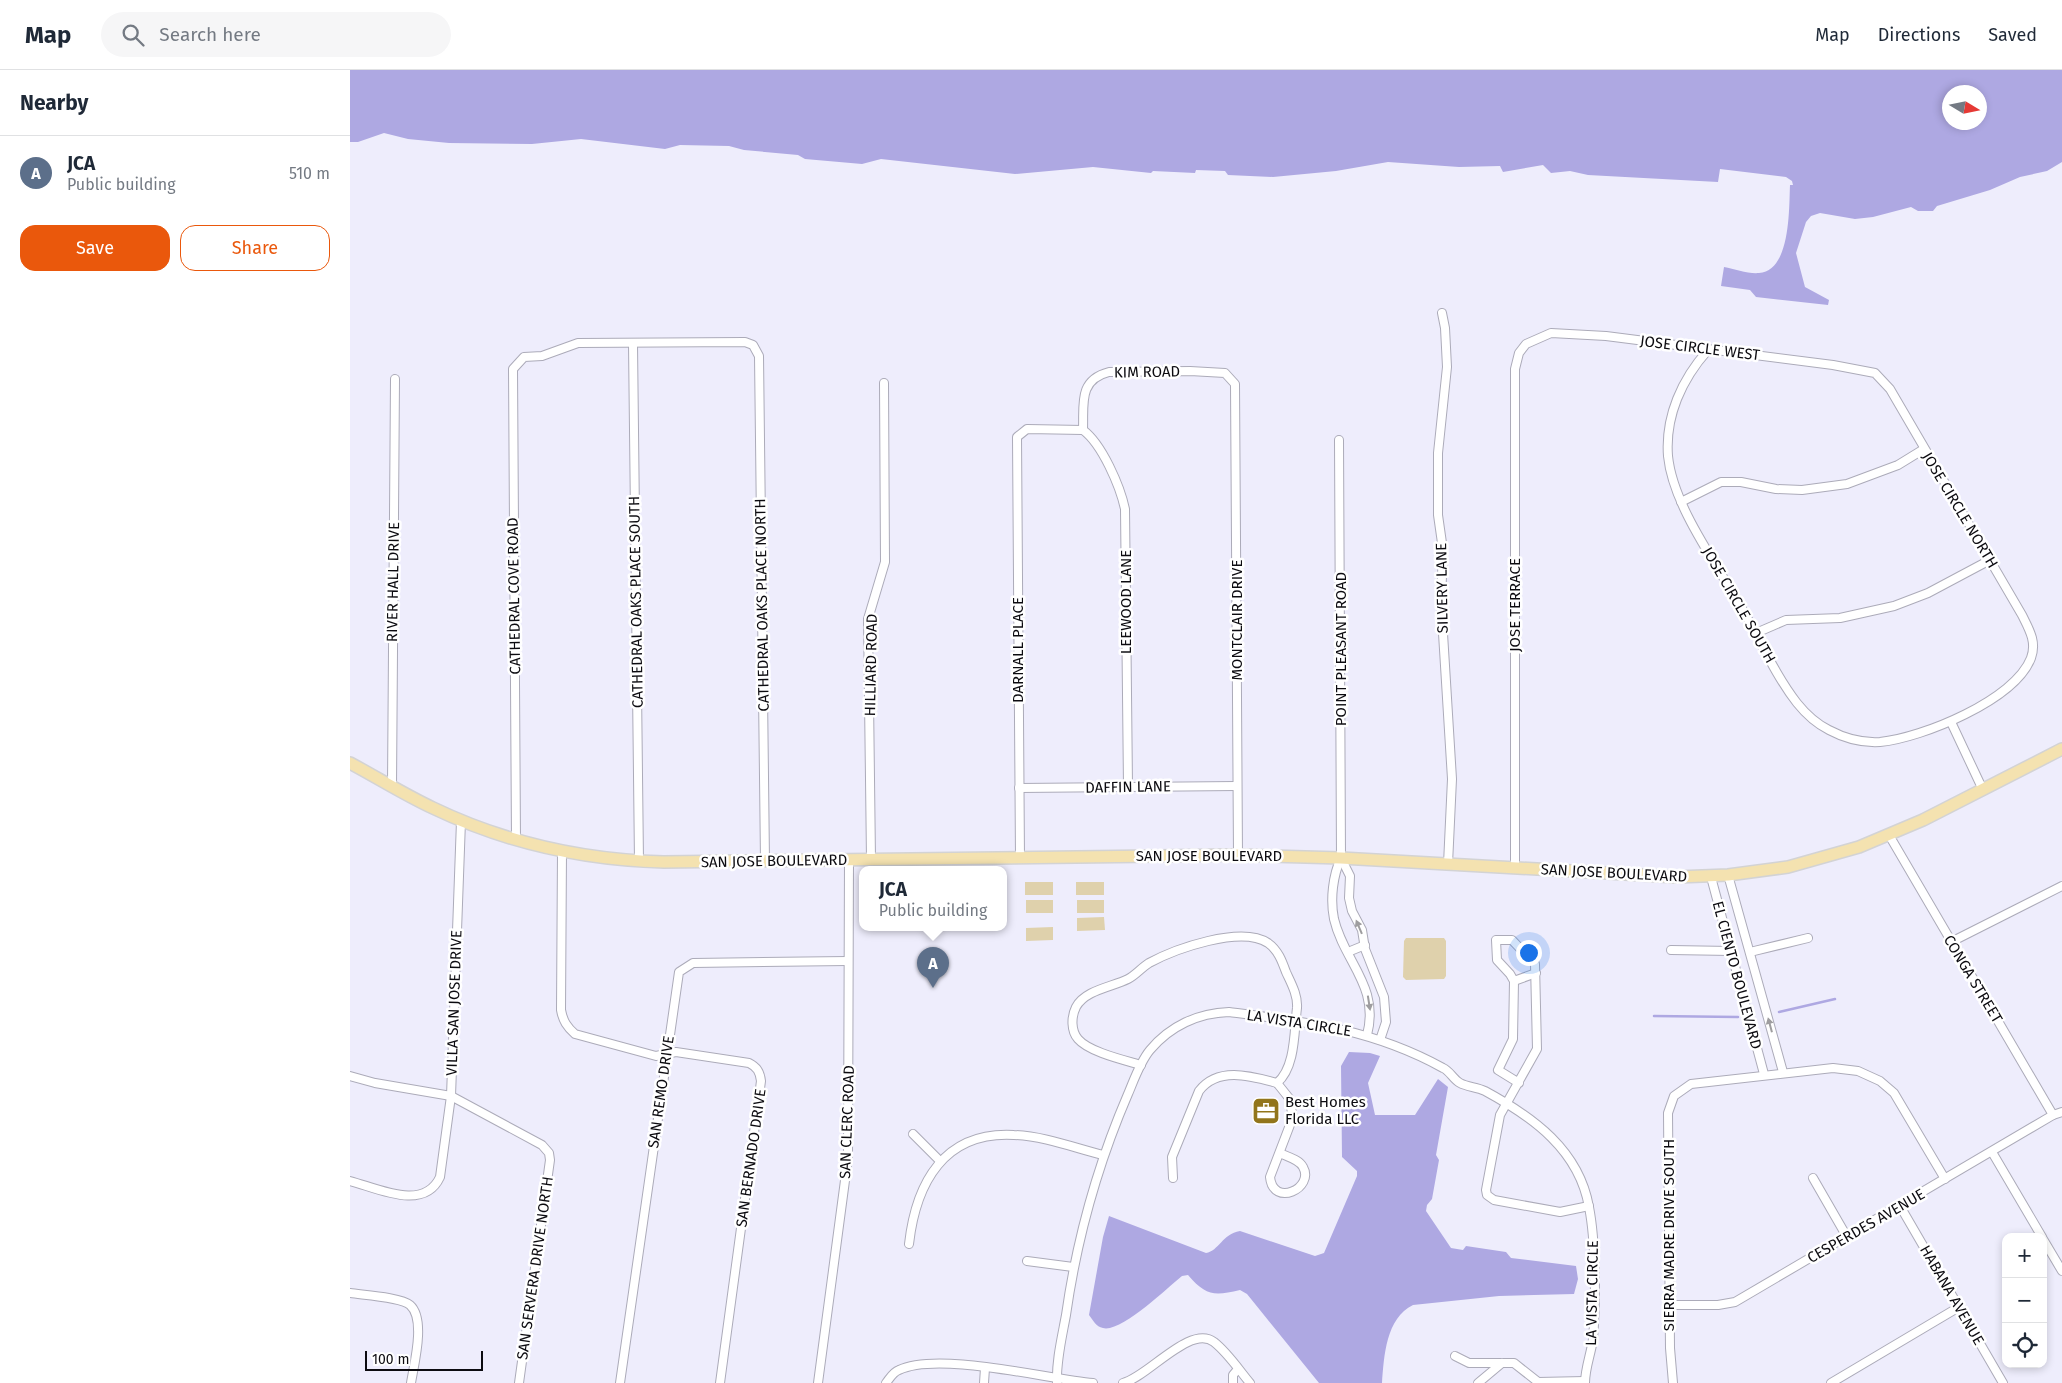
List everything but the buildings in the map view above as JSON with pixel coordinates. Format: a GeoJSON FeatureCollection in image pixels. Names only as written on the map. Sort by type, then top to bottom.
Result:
{"type":"FeatureCollection","features":[{"type":"Feature","properties":{"kind":"main road","name":"SAN JOSE BOULEVARD"},"geometry":{"type":"LineString","coordinates":[[350,763],[461,821],[516,840],[591,857],[639,861],[765,861],[1238,855],[1341,858],[1676,877],[1728,876],[1815,861],[1859,848],[1889,836],[2062,749]]}},
{"type":"Feature","properties":{"kind":"street","name":"SILVERY LANE"},"geometry":{"type":"LineString","coordinates":[[1442,313],[1445,328],[1447,367],[1438,453],[1438,515],[1442,550],[1441,602],[1452,779],[1448,864]]}},
{"type":"Feature","properties":{"kind":"street","name":"JOSE CIRCLE WEST"},"geometry":{"type":"LineString","coordinates":[[1526,344],[1551,333],[1606,336],[1833,365],[1875,373]]}},
{"type":"Feature","properties":{"kind":"street","name":"CATHEDRAL OAKS PLACE NORTH"},"geometry":{"type":"LineString","coordinates":[[633,344],[745,342],[753,345],[758,350],[765,861]]}},
{"type":"Feature","properties":{"kind":"street","name":"CATHEDRAL COVE ROAD"},"geometry":{"type":"LineString","coordinates":[[516,840],[512,376],[517,362],[524,357],[542,356],[578,344],[633,344]]}},
{"type":"Feature","properties":{"kind":"street","name":"CATHEDRAL OAKS PLACE SOUTH"},"geometry":{"type":"LineString","coordinates":[[633,344],[639,861]]}},
{"type":"Feature","properties":{"kind":"street","name":"JOSE TERRACE"},"geometry":{"type":"LineString","coordinates":[[1515,868],[1515,369],[1519,354],[1526,344]]}},
{"type":"Feature","properties":{"kind":"street","name":"JOSE CIRCLE SOUTH"},"geometry":{"type":"LineString","coordinates":[[1708,350],[1687,376],[1676,399],[1671,418],[1668,458],[1673,482],[1681,502],[1798,704],[1829,730],[1853,739],[1879,742],[1908,736],[1951,722],[1980,707],[2022,673],[2032,653]]}},
{"type":"Feature","properties":{"kind":"street","name":"KIM ROAD"},"geometry":{"type":"LineString","coordinates":[[1083,430],[1086,388],[1099,375],[1108,372],[1183,371],[1225,373],[1232,378],[1235,384]]}},
{"type":"Feature","properties":{"kind":"street","name":"JOSE CIRCLE NORTH"},"geometry":{"type":"LineString","coordinates":[[1875,373],[1890,389],[2032,634],[2032,653]]}},
{"type":"Feature","properties":{"kind":"street","name":"RIVER HALL DRIVE"},"geometry":{"type":"LineString","coordinates":[[392,786],[394,379]]}},
{"type":"Feature","properties":{"kind":"street","name":"HILLIARD ROAD"},"geometry":{"type":"LineString","coordinates":[[871,859],[868,619],[885,562],[884,383]]}},
{"type":"Feature","properties":{"kind":"street","name":"MONTCLAIR DRIVE"},"geometry":{"type":"LineString","coordinates":[[1235,384],[1238,855]]}},
{"type":"Feature","properties":{"kind":"street","name":"DARNALL PLACE"},"geometry":{"type":"LineString","coordinates":[[1020,858],[1017,437],[1027,429],[1083,430]]}},
{"type":"Feature","properties":{"kind":"street","name":"LEEWOOD LANE"},"geometry":{"type":"LineString","coordinates":[[1083,430],[1094,442],[1109,467],[1125,509],[1128,786]]}},
{"type":"Feature","properties":{"kind":"street","name":"POINT PLEASANT ROAD"},"geometry":{"type":"LineString","coordinates":[[1339,440],[1341,858],[1334,874],[1334,918],[1348,952],[1366,987],[1371,1012],[1367,1035]]}},
{"type":"Feature","properties":{"kind":"street"},"geometry":{"type":"LineString","coordinates":[[1681,502],[1721,482],[1741,482],[1776,489],[1802,490],[1847,484],[1898,465],[1924,449]]}},
{"type":"Feature","properties":{"kind":"street"},"geometry":{"type":"LineString","coordinates":[[1756,633],[1786,620],[1840,618],[1894,606],[1928,593],[1990,560]]}},
{"type":"Feature","properties":{"kind":"street"},"geometry":{"type":"LineString","coordinates":[[1951,722],[1982,790]]}},
{"type":"Feature","properties":{"kind":"street","name":"DAFFIN LANE"},"geometry":{"type":"LineString","coordinates":[[1019,788],[1237,786]]}},
{"type":"Feature","properties":{"kind":"street","name":"VILLA SAN JOSE DRIVE"},"geometry":{"type":"LineString","coordinates":[[350,1181],[413,1196],[427,1193],[437,1184],[440,1177],[451,1096],[461,821]]}},
{"type":"Feature","properties":{"kind":"street","name":"CONGA STREET"},"geometry":{"type":"LineString","coordinates":[[1889,836],[2053,1115]]}},
{"type":"Feature","properties":{"kind":"street","name":"SAN BERNADO DRIVE"},"geometry":{"type":"LineString","coordinates":[[562,851],[561,1010],[563,1021],[575,1034],[656,1056],[676,1052],[749,1063],[756,1066],[760,1073],[761,1081],[720,1383]]}},
{"type":"Feature","properties":{"kind":"street","name":"POINT PLEASANT ROAD"},"geometry":{"type":"LineString","coordinates":[[1341,858],[1350,876],[1349,898],[1352,912],[1362,930],[1377,982],[1384,997],[1386,1011],[1380,1040]]}},
{"type":"Feature","properties":{"kind":"street","name":"SAN CLERC ROAD"},"geometry":{"type":"LineString","coordinates":[[818,1383],[848,1158],[849,860]]}},
{"type":"Feature","properties":{"kind":"street","name":"EL CIENTO BOULEVARD"},"geometry":{"type":"LineString","coordinates":[[1710,876],[1764,1074]]}},
{"type":"Feature","properties":{"kind":"street","name":"EL CIENTO BOULEVARD"},"geometry":{"type":"LineString","coordinates":[[1728,876],[1783,1072]]}},
{"type":"Feature","properties":{"kind":"street"},"geometry":{"type":"LineString","coordinates":[[1951,942],[2062,886]]}},
{"type":"Feature","properties":{"kind":"street"},"geometry":{"type":"LineString","coordinates":[[1141,1065],[1087,1047],[1078,1039],[1073,1028],[1074,1012],[1082,999],[1131,978],[1150,963],[1192,945],[1229,938],[1248,938],[1267,942],[1279,955],[1297,996],[1288,1065],[1277,1083]]}},
{"type":"Feature","properties":{"kind":"street"},"geometry":{"type":"LineString","coordinates":[[1750,952],[1808,938]]}},
{"type":"Feature","properties":{"kind":"street"},"geometry":{"type":"LineString","coordinates":[[1519,1083],[1498,1070],[1513,1039],[1514,981],[1497,960],[1496,940],[1512,940],[1535,964],[1537,1049],[1519,1083],[1506,1105],[1498,1122],[1486,1190],[1487,1195],[1494,1200],[1560,1212],[1589,1206]]}},
{"type":"Feature","properties":{"kind":"street"},"geometry":{"type":"LineString","coordinates":[[1348,952],[1365,945]]}},
{"type":"Feature","properties":{"kind":"street"},"geometry":{"type":"LineString","coordinates":[[1671,950],[1730,951]]}},
{"type":"Feature","properties":{"kind":"street","name":"SAN REMO DRIVE"},"geometry":{"type":"LineString","coordinates":[[620,1383],[676,979],[679,972],[685,966],[693,963],[848,961]]}},
{"type":"Feature","properties":{"kind":"street"},"geometry":{"type":"LineString","coordinates":[[1514,981],[1536,973]]}},
{"type":"Feature","properties":{"kind":"street"},"geometry":{"type":"LineString","coordinates":[[1366,987],[1377,982]]}},
{"type":"Feature","properties":{"kind":"street","name":"LA VISTA CIRCLE"},"geometry":{"type":"LineString","coordinates":[[1057,1381],[1073,1267],[1084,1216],[1103,1155],[1141,1065],[1148,1052],[1165,1035],[1196,1018],[1229,1012],[1330,1026],[1380,1040],[1445,1069],[1458,1082],[1485,1091],[1533,1121],[1560,1146],[1577,1170],[1589,1206],[1594,1264],[1593,1338],[1585,1382]]}},
{"type":"Feature","properties":{"kind":"street"},"geometry":{"type":"LineString","coordinates":[[1764,1074],[1843,1068],[1858,1071],[1880,1081],[1900,1102],[1946,1179]]}},
{"type":"Feature","properties":{"kind":"street","name":"SIERRA MADRE DRIVE SOUTH"},"geometry":{"type":"LineString","coordinates":[[1672,1383],[1669,1305],[1668,1113],[1674,1096],[1692,1084],[1764,1074]]}},
{"type":"Feature","properties":{"kind":"street"},"geometry":{"type":"LineString","coordinates":[[1172,1178],[1172,1157],[1199,1091],[1204,1084],[1221,1075],[1277,1083],[1289,1098],[1292,1107],[1291,1125],[1270,1177],[1271,1184],[1276,1189],[1287,1193],[1294,1193],[1299,1189],[1304,1175],[1304,1168],[1299,1162],[1280,1153]]}},
{"type":"Feature","properties":{"kind":"street"},"geometry":{"type":"LineString","coordinates":[[350,1076],[375,1083],[451,1096]]}},
{"type":"Feature","properties":{"kind":"street","name":"SAN SERVERA DRIVE NORTH"},"geometry":{"type":"LineString","coordinates":[[451,1096],[542,1145],[549,1153],[550,1160],[519,1383]]}},
{"type":"Feature","properties":{"kind":"street"},"geometry":{"type":"LineString","coordinates":[[2053,1115],[2062,1112]]}},
{"type":"Feature","properties":{"kind":"street","name":"CESPERDES AVENUE"},"geometry":{"type":"LineString","coordinates":[[1669,1305],[1718,1305],[1736,1302],[2053,1115]]}},
{"type":"Feature","properties":{"kind":"street"},"geometry":{"type":"LineString","coordinates":[[913,1134],[940,1161]]}},
{"type":"Feature","properties":{"kind":"street"},"geometry":{"type":"LineString","coordinates":[[909,1244],[916,1202],[927,1178],[940,1161],[969,1142],[1000,1134],[1029,1137],[1103,1155]]}},
{"type":"Feature","properties":{"kind":"street"},"geometry":{"type":"LineString","coordinates":[[1992,1152],[2040,1233]]}},
{"type":"Feature","properties":{"kind":"street"},"geometry":{"type":"LineString","coordinates":[[1813,1178],[1847,1237]]}},
{"type":"Feature","properties":{"kind":"street","name":"HABANA AVENUE"},"geometry":{"type":"LineString","coordinates":[[1900,1206],[2004,1383]]}},
{"type":"Feature","properties":{"kind":"street"},"geometry":{"type":"LineString","coordinates":[[2047,1245],[2062,1271]]}},
{"type":"Feature","properties":{"kind":"street"},"geometry":{"type":"LineString","coordinates":[[1028,1261],[1073,1267]]}},
{"type":"Feature","properties":{"kind":"street"},"geometry":{"type":"LineString","coordinates":[[350,1293],[406,1303],[417,1313],[419,1324],[411,1383]]}},
{"type":"Feature","properties":{"kind":"street"},"geometry":{"type":"LineString","coordinates":[[1831,1383],[1959,1307]]}},
{"type":"Feature","properties":{"kind":"street"},"geometry":{"type":"LineString","coordinates":[[1123,1383],[1141,1375],[1185,1343],[1198,1339],[1209,1339],[1214,1342],[1250,1383]]}},
{"type":"Feature","properties":{"kind":"street"},"geometry":{"type":"LineString","coordinates":[[1455,1356],[1469,1363],[1514,1363],[1538,1382],[1585,1382]]}},
{"type":"Feature","properties":{"kind":"street"},"geometry":{"type":"LineString","coordinates":[[1478,1383],[1502,1363]]}},
{"type":"Feature","properties":{"kind":"street"},"geometry":{"type":"LineString","coordinates":[[886,1383],[897,1370],[920,1364],[962,1364],[1057,1381],[1093,1383]]}},
{"type":"Feature","properties":{"kind":"street"},"geometry":{"type":"LineString","coordinates":[[984,1383],[986,1368]]}},
{"type":"Feature","properties":{"kind":"street"},"geometry":{"type":"LineString","coordinates":[[1233,1383],[1233,1375],[1238,1369]]}},
{"type":"Feature","properties":{"kind":"shaded area"},"geometry":{"type":"Polygon","coordinates":[[[350,70],[2062,70],[2062,162],[2047,171],[2020,177],[1990,190],[1937,206],[1933,211],[1918,211],[1911,207],[1873,217],[1855,219],[1820,213],[1811,216],[1806,222],[1796,253],[1805,287],[1829,300],[1828,305],[1756,297],[1750,290],[1721,286],[1724,267],[1759,273],[1769,270],[1777,262],[1783,250],[1786,236],[1790,185],[1793,185],[1792,181],[1786,177],[1720,169],[1718,182],[1588,175],[1570,171],[1551,173],[1543,165],[1503,172],[1500,166],[1459,167],[1388,162],[1336,171],[1273,177],[1228,175],[1225,171],[1196,170],[1195,173],[1153,171],[1151,173],[1093,167],[1015,174],[881,159],[862,164],[805,159],[798,155],[744,150],[729,146],[680,145],[665,149],[581,139],[532,144],[449,143],[408,139],[384,133],[358,142],[350,142],[350,70]]]}},
{"type":"Feature","properties":{"kind":"shaded area"},"geometry":{"type":"Polygon","coordinates":[[[1025,882],[1053,882],[1053,895],[1025,895],[1025,882]]]}},
{"type":"Feature","properties":{"kind":"shaded area"},"geometry":{"type":"Polygon","coordinates":[[[1076,882],[1104,882],[1104,895],[1076,895],[1076,882]]]}},
{"type":"Feature","properties":{"kind":"shaded area"},"geometry":{"type":"Polygon","coordinates":[[[1026,900],[1053,900],[1053,913],[1026,913],[1026,900]]]}},
{"type":"Feature","properties":{"kind":"shaded area"},"geometry":{"type":"Polygon","coordinates":[[[1077,900],[1104,900],[1104,913],[1077,913],[1077,900]]]}},
{"type":"Feature","properties":{"kind":"shaded area"},"geometry":{"type":"Polygon","coordinates":[[[1104,917],[1105,930],[1077,931],[1077,918],[1104,917]]]}},
{"type":"Feature","properties":{"kind":"shaded area"},"geometry":{"type":"Polygon","coordinates":[[[1053,927],[1053,940],[1026,941],[1026,928],[1053,927]]]}},
{"type":"Feature","properties":{"kind":"shaded area"},"geometry":{"type":"Polygon","coordinates":[[[1406,938],[1444,938],[1446,941],[1446,976],[1444,979],[1406,980],[1403,977],[1404,941],[1406,938]]]}},
{"type":"Feature","properties":{"kind":"shaded area"},"geometry":{"type":"Polygon","coordinates":[[[1349,1052],[1370,1053],[1380,1056],[1368,1083],[1375,1115],[1415,1115],[1438,1079],[1448,1087],[1436,1155],[1439,1160],[1432,1199],[1427,1205],[1426,1211],[1451,1248],[1463,1250],[1466,1246],[1506,1252],[1511,1258],[1576,1266],[1578,1279],[1574,1294],[1499,1296],[1413,1305],[1404,1311],[1392,1328],[1384,1361],[1382,1383],[1319,1383],[1247,1294],[1240,1290],[1211,1293],[1200,1287],[1188,1275],[1182,1276],[1144,1308],[1121,1324],[1111,1328],[1103,1328],[1097,1325],[1089,1315],[1103,1237],[1109,1216],[1206,1253],[1214,1249],[1229,1235],[1240,1231],[1315,1256],[1324,1253],[1357,1176],[1357,1171],[1342,1157],[1341,1066],[1349,1052]]]}},
{"type":"Feature","properties":{"kind":"waterway"},"geometry":{"type":"LineString","coordinates":[[1779,1012],[1835,999]]}},
{"type":"Feature","properties":{"kind":"waterway"},"geometry":{"type":"LineString","coordinates":[[1654,1016],[1738,1017]]}},
{"type":"Feature","properties":{"kind":"place","name":"JCA"},"geometry":{"type":"Point","coordinates":[933,988]}},
{"type":"Feature","properties":{"kind":"place","name":"Best Homes Florida LLC"},"geometry":{"type":"Point","coordinates":[1266,1111]}}]}
